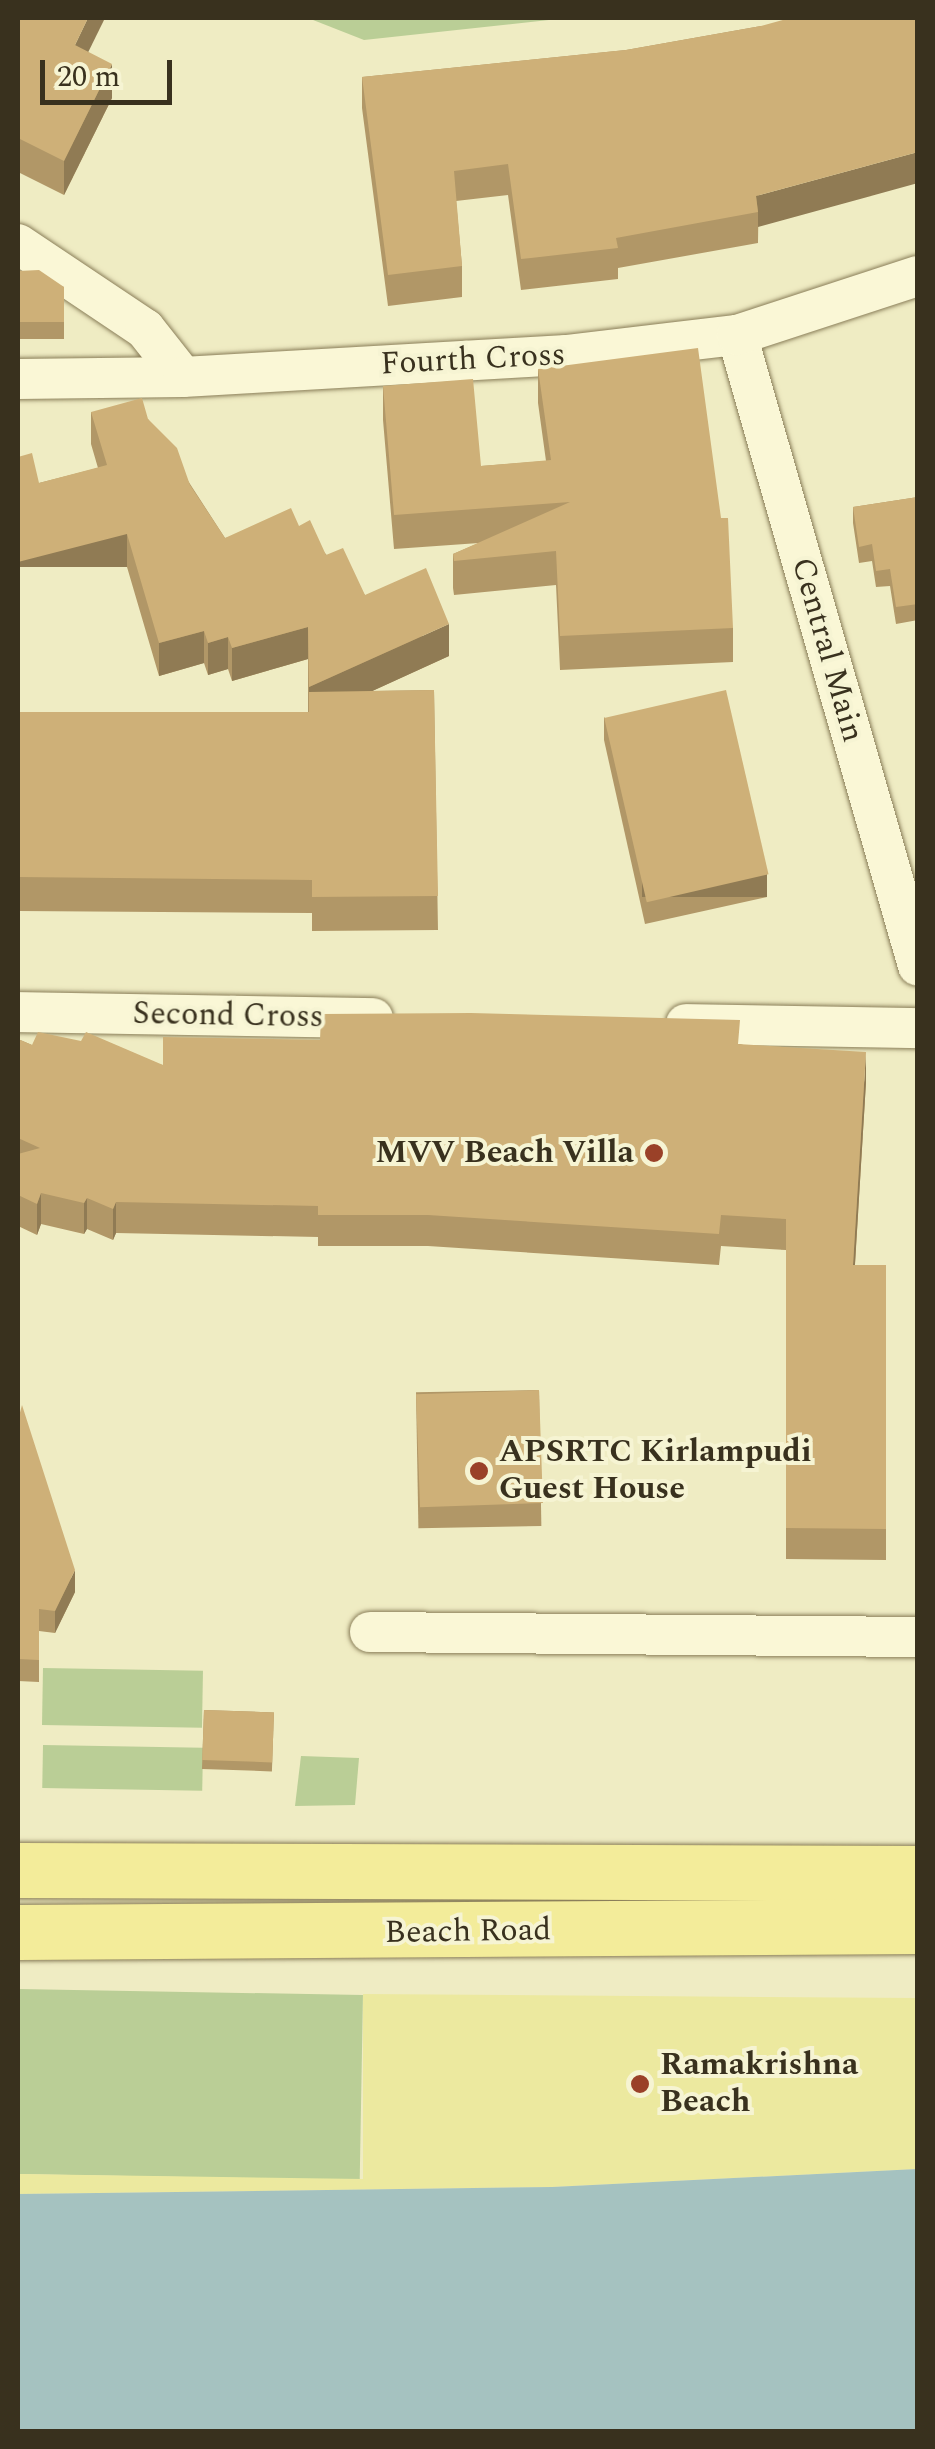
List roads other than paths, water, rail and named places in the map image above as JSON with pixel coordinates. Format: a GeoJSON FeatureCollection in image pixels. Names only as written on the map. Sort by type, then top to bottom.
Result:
{"type":"FeatureCollection","features":[{"type":"Feature","properties":{"kind":"main road","name":"Beach Road"},"geometry":{"type":"LineString","coordinates":[[18,1870],[918,1873]]}},
{"type":"Feature","properties":{"kind":"main road","name":"Beach Road"},"geometry":{"type":"LineString","coordinates":[[18,1932],[918,1926]]}},
{"type":"Feature","properties":{"kind":"street"},"geometry":{"type":"LineString","coordinates":[[18,244],[145,330],[183,377]]}},
{"type":"Feature","properties":{"kind":"street","name":"Fourth Cross"},"geometry":{"type":"LineString","coordinates":[[18,378],[183,377],[566,355],[737,335],[918,276]]}},
{"type":"Feature","properties":{"kind":"street","name":"Central Main"},"geometry":{"type":"LineString","coordinates":[[737,335],[918,966]]}},
{"type":"Feature","properties":{"kind":"street","name":"Second Cross"},"geometry":{"type":"LineString","coordinates":[[18,1012],[409,1019]]}},
{"type":"Feature","properties":{"kind":"street"},"geometry":{"type":"LineString","coordinates":[[644,1023],[918,1028]]}},
{"type":"Feature","properties":{"kind":"street"},"geometry":{"type":"LineString","coordinates":[[370,1632],[918,1637]]}},
{"type":"Feature","properties":{"kind":"water"},"geometry":{"type":"Polygon","coordinates":[[[917,2169],[917,2431],[18,2431],[18,2194],[552,2187],[917,2169]]]}},
{"type":"Feature","properties":{"kind":"place","name":"MVV Beach Villa"},"geometry":{"type":"Point","coordinates":[654,1153]}},
{"type":"Feature","properties":{"kind":"place","name":"APSRTC Kirlampudi Guest House"},"geometry":{"type":"Point","coordinates":[479,1471]}},
{"type":"Feature","properties":{"kind":"place","name":"Ramakrishna Beach"},"geometry":{"type":"Point","coordinates":[640,2084]}}]}
